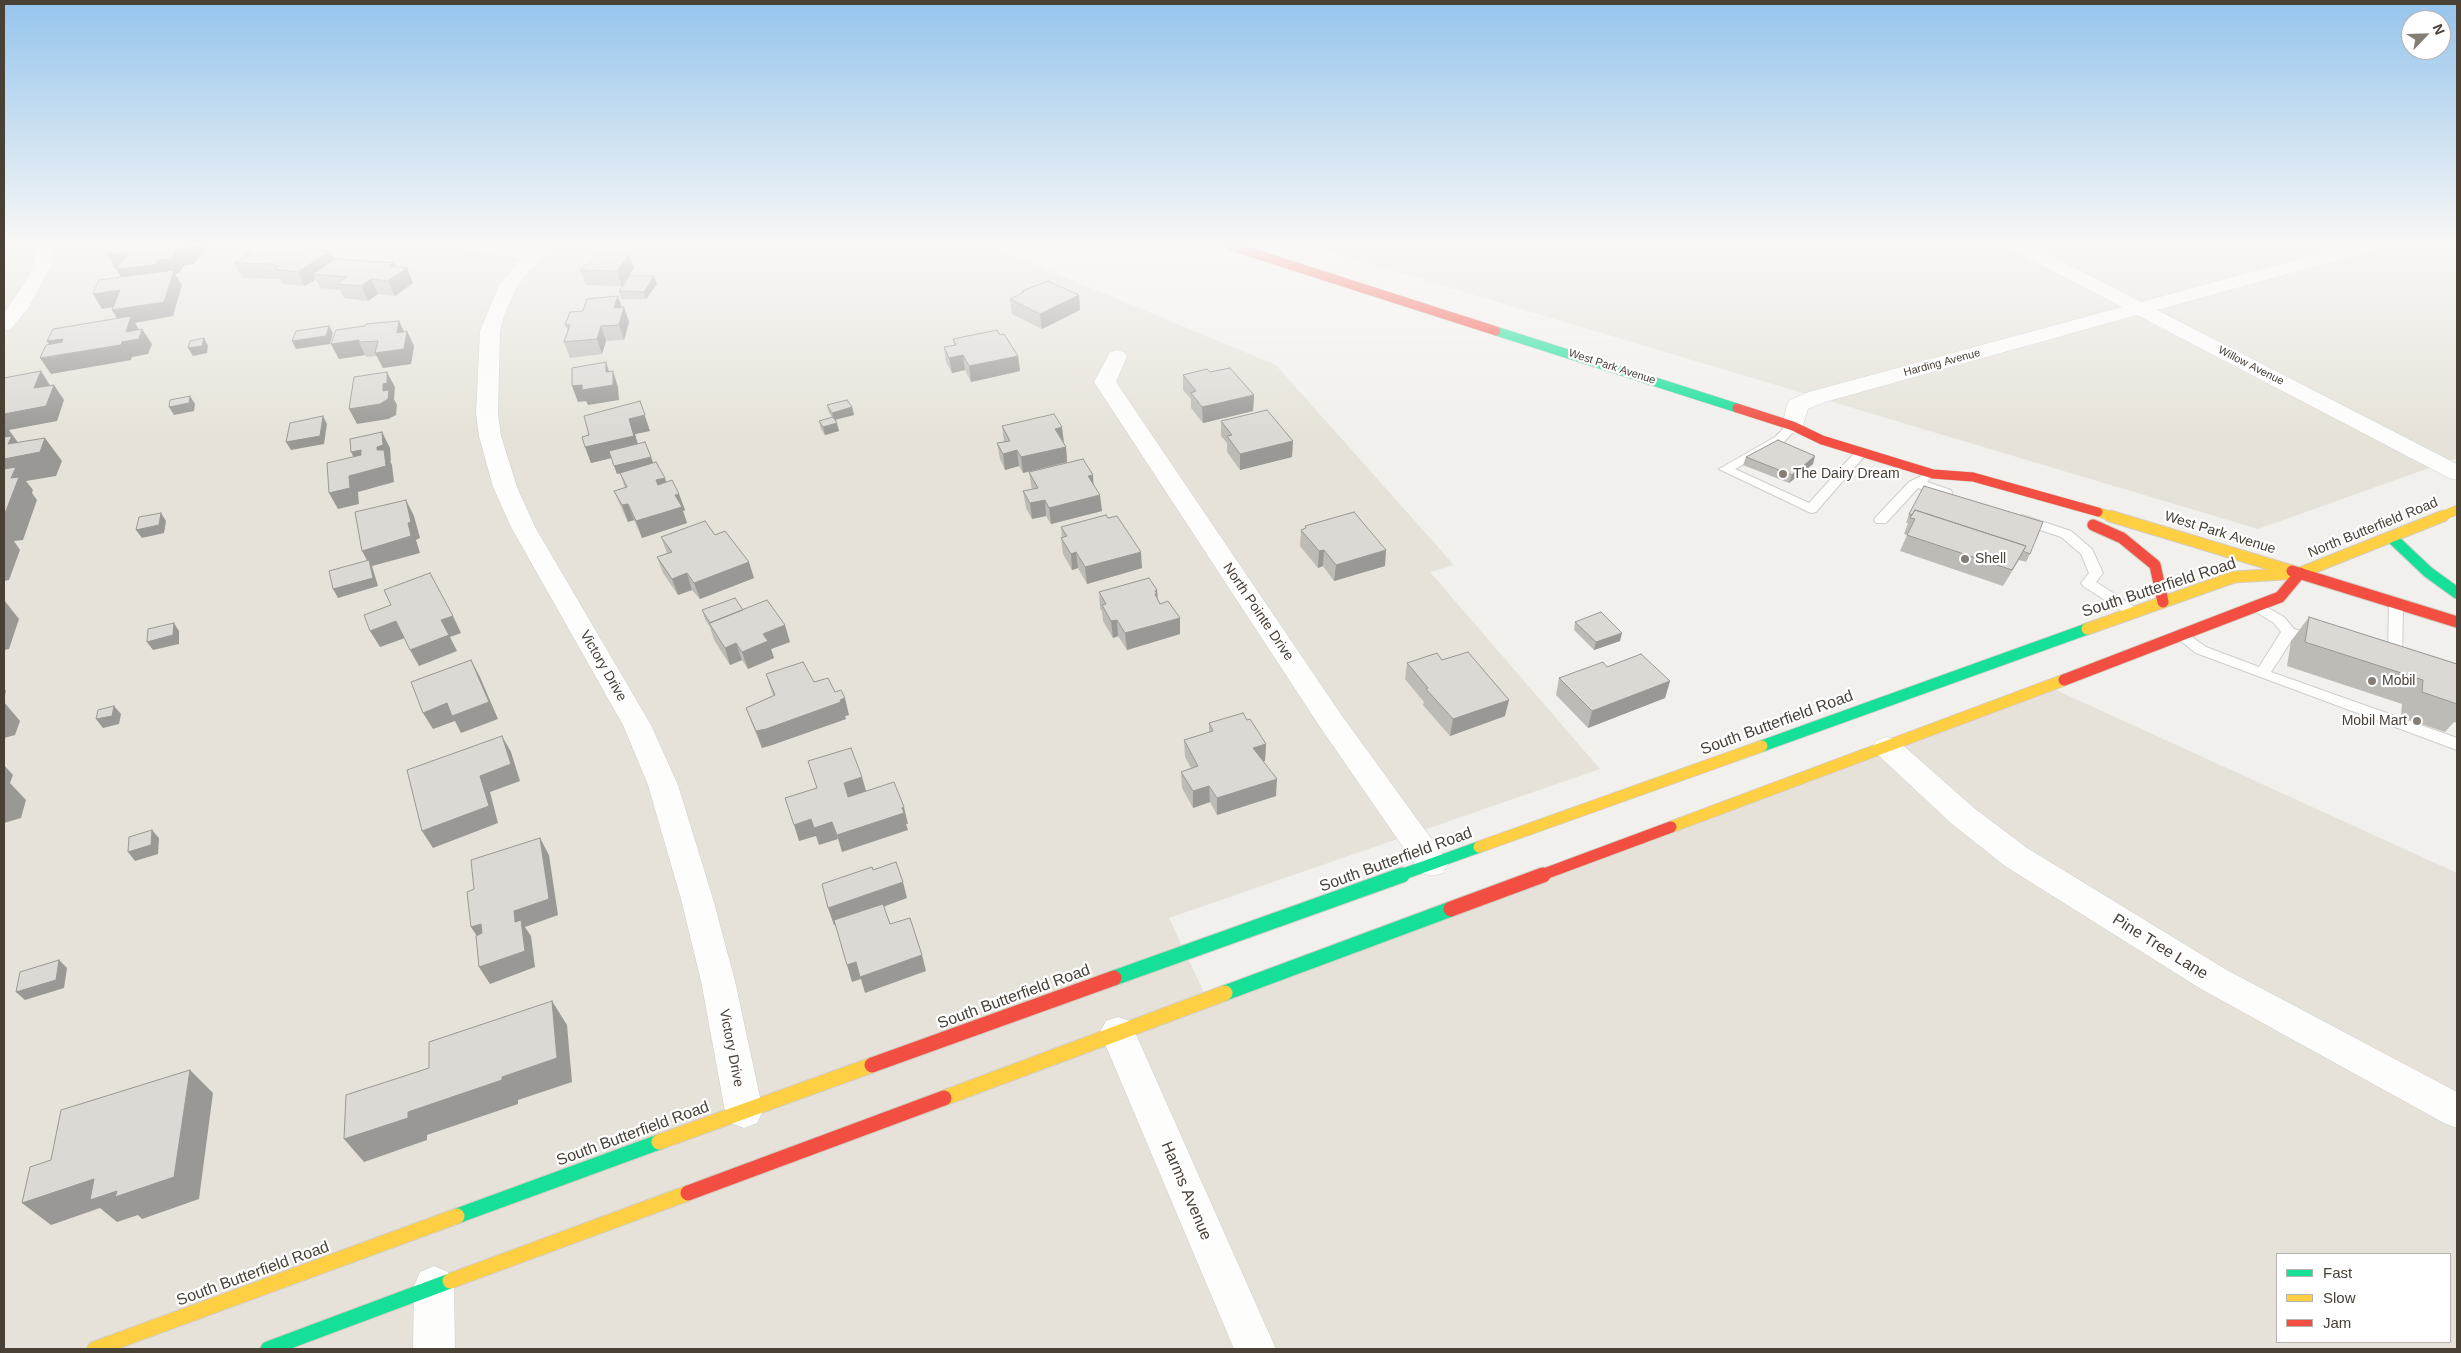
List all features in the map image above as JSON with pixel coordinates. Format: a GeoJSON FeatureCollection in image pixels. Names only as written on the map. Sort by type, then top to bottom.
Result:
{"type":"FeatureCollection","features":[{"type":"Feature","properties":{"kind":"main road","name":"West Park Avenue"},"geometry":{"type":"LineString","coordinates":[[1428,309],[1793,426],[1822,440],[1933,474],[1972,477],[2055,499],[2457,622]]}},
{"type":"Feature","properties":{"kind":"main road","name":"West Park Avenue"},"geometry":{"type":"LineString","coordinates":[[1793,426],[1821,426]]}},
{"type":"Feature","properties":{"kind":"main road","name":"West Park Avenue"},"geometry":{"type":"LineString","coordinates":[[1951,465],[1972,477]]}},
{"type":"Feature","properties":{"kind":"main road"},"geometry":{"type":"LineString","coordinates":[[2055,499],[2077,519],[2122,538],[2155,565],[2163,602]]}},
{"type":"Feature","properties":{"kind":"main road","name":"North Butterfield Road"},"geometry":{"type":"LineString","coordinates":[[2300,573],[2457,510]]}},
{"type":"Feature","properties":{"kind":"main road"},"geometry":{"type":"LineString","coordinates":[[2391,537],[2428,572],[2457,593]]}},
{"type":"Feature","properties":{"kind":"main road","name":"South Butterfield Road"},"geometry":{"type":"LineString","coordinates":[[95,1349],[744,1111],[2133,612],[2234,577],[2300,573]]}},
{"type":"Feature","properties":{"kind":"main road"},"geometry":{"type":"LineString","coordinates":[[268,1349],[1887,747],[2280,597],[2300,573]]}},
{"type":"Feature","properties":{"kind":"street"},"geometry":{"type":"LineString","coordinates":[[4,325],[17,309]]}},
{"type":"Feature","properties":{"kind":"street","name":"Victory Drive"},"geometry":{"type":"LineString","coordinates":[[497,309],[490,331],[486,414],[490,436],[505,486],[522,528],[637,725],[663,785],[697,899],[718,981],[744,1111]]}},
{"type":"Feature","properties":{"kind":"street","name":"Harding Avenue"},"geometry":{"type":"LineString","coordinates":[[1793,426],[1798,405],[1816,397],[2134,309]]}},
{"type":"Feature","properties":{"kind":"street","name":"Willow Avenue"},"geometry":{"type":"LineString","coordinates":[[2140,309],[2457,472]]}},
{"type":"Feature","properties":{"kind":"street","name":"North Pointe Drive"},"geometry":{"type":"LineString","coordinates":[[1117,356],[1105,382],[1330,720],[1432,864]]}},
{"type":"Feature","properties":{"kind":"street","name":"Pine Tree Lane"},"geometry":{"type":"LineString","coordinates":[[1887,747],[1963,816],[2016,857],[2213,980],[2457,1111]]}},
{"type":"Feature","properties":{"kind":"street","name":"Harms Avenue"},"geometry":{"type":"LineString","coordinates":[[1118,1032],[1254,1349]]}},
{"type":"Feature","properties":{"kind":"street"},"geometry":{"type":"LineString","coordinates":[[434,1286],[434,1349]]}},
{"type":"Feature","properties":{"kind":"lane"},"geometry":{"type":"LineString","coordinates":[[1793,426],[1779,440],[1724,469],[1810,509],[1862,452]]}},
{"type":"Feature","properties":{"kind":"lane"},"geometry":{"type":"LineString","coordinates":[[1881,520],[1917,483],[1933,474]]}},
{"type":"Feature","properties":{"kind":"lane"},"geometry":{"type":"LineString","coordinates":[[1917,483],[1963,499]]}},
{"type":"Feature","properties":{"kind":"lane"},"geometry":{"type":"LineString","coordinates":[[2010,515],[2066,534],[2087,552],[2096,573],[2088,583],[2133,612]]}},
{"type":"Feature","properties":{"kind":"lane"},"geometry":{"type":"LineString","coordinates":[[2395,661],[2396,603]]}},
{"type":"Feature","properties":{"kind":"lane"},"geometry":{"type":"LineString","coordinates":[[2256,606],[2279,620],[2290,632],[2328,643]]}},
{"type":"Feature","properties":{"kind":"lane"},"geometry":{"type":"LineString","coordinates":[[2262,674],[2290,632]]}},
{"type":"Feature","properties":{"kind":"lane"},"geometry":{"type":"LineString","coordinates":[[2180,635],[2201,650],[2262,674],[2457,744]]}},
{"type":"Feature","properties":{"kind":"lane"},"geometry":{"type":"LineString","coordinates":[[2376,656],[2413,667]]}},
{"type":"Feature","properties":{"kind":"shaded area"},"geometry":{"type":"Polygon","coordinates":[[[4,309],[1142,309],[1276,365],[1454,565],[1430,572],[1600,769],[1169,918],[1207,999],[2047,686],[2457,873],[2457,1349],[4,1349],[4,309]]]}},
{"type":"Feature","properties":{"kind":"shaded area"},"geometry":{"type":"Polygon","coordinates":[[[1522,309],[2457,309],[2457,458],[2258,529],[1522,309]]]}},
{"type":"Feature","properties":{"kind":"building"},"geometry":{"type":"Polygon","coordinates":[[[584,309],[623,309],[619,325],[601,326],[597,339],[564,342],[570,325],[565,325],[570,312],[583,311],[584,309]]]}},
{"type":"Feature","properties":{"kind":"building"},"geometry":{"type":"Polygon","coordinates":[[[1030,309],[1050,309],[1040,314],[1030,309]]]}},
{"type":"Feature","properties":{"kind":"building"},"geometry":{"type":"Polygon","coordinates":[[[131,316],[126,332],[142,329],[139,339],[122,342],[121,345],[40,358],[46,345],[62,342],[63,339],[47,341],[53,329],[131,316]]]}},
{"type":"Feature","properties":{"kind":"building"},"geometry":{"type":"Polygon","coordinates":[[[399,321],[397,333],[407,331],[404,349],[375,353],[378,341],[359,342],[359,340],[331,344],[336,330],[365,326],[366,324],[399,321]]]}},
{"type":"Feature","properties":{"kind":"building"},"geometry":{"type":"Polygon","coordinates":[[[329,326],[326,336],[292,341],[296,331],[329,326]]]}},
{"type":"Feature","properties":{"kind":"building"},"geometry":{"type":"Polygon","coordinates":[[[997,330],[1000,335],[1004,334],[1018,356],[969,366],[963,355],[949,358],[944,347],[956,345],[953,339],[997,330]]]}},
{"type":"Feature","properties":{"kind":"building"},"geometry":{"type":"Polygon","coordinates":[[[204,338],[202,346],[188,348],[190,341],[204,338]]]}},
{"type":"Feature","properties":{"kind":"building"},"geometry":{"type":"Polygon","coordinates":[[[606,362],[606,372],[613,371],[613,385],[582,390],[582,385],[572,386],[572,368],[606,362]]]}},
{"type":"Feature","properties":{"kind":"building"},"geometry":{"type":"Polygon","coordinates":[[[1230,368],[1254,395],[1202,407],[1191,393],[1196,391],[1183,375],[1207,369],[1210,372],[1230,368]]]}},
{"type":"Feature","properties":{"kind":"building"},"geometry":{"type":"Polygon","coordinates":[[[41,371],[34,388],[54,385],[46,406],[4,414],[4,378],[41,371]]]}},
{"type":"Feature","properties":{"kind":"building"},"geometry":{"type":"Polygon","coordinates":[[[387,372],[387,383],[383,384],[383,391],[389,390],[388,399],[380,404],[349,409],[354,377],[387,372]]]}},
{"type":"Feature","properties":{"kind":"building"},"geometry":{"type":"Polygon","coordinates":[[[190,396],[189,403],[169,407],[170,400],[190,396]]]}},
{"type":"Feature","properties":{"kind":"building"},"geometry":{"type":"Polygon","coordinates":[[[847,400],[852,407],[832,413],[827,405],[847,400]]]}},
{"type":"Feature","properties":{"kind":"building"},"geometry":{"type":"Polygon","coordinates":[[[640,401],[645,415],[629,419],[634,436],[585,447],[582,437],[589,435],[584,416],[640,401]]]}},
{"type":"Feature","properties":{"kind":"building"},"geometry":{"type":"Polygon","coordinates":[[[1267,410],[1293,441],[1240,454],[1227,436],[1232,435],[1221,421],[1267,410]]]}},
{"type":"Feature","properties":{"kind":"building"},"geometry":{"type":"Polygon","coordinates":[[[1054,414],[1062,427],[1055,429],[1066,447],[1021,457],[1017,450],[1003,454],[997,443],[1010,441],[1002,426],[1054,414]]]}},
{"type":"Feature","properties":{"kind":"building"},"geometry":{"type":"Polygon","coordinates":[[[323,416],[320,436],[286,442],[290,423],[323,416]]]}},
{"type":"Feature","properties":{"kind":"building"},"geometry":{"type":"Polygon","coordinates":[[[833,417],[837,423],[823,427],[819,421],[833,417]]]}},
{"type":"Feature","properties":{"kind":"building"},"geometry":{"type":"Polygon","coordinates":[[[382,432],[383,445],[377,447],[377,450],[384,450],[386,466],[349,476],[350,488],[329,493],[327,463],[361,455],[361,450],[351,452],[350,439],[382,432]]]}},
{"type":"Feature","properties":{"kind":"building"},"geometry":{"type":"Polygon","coordinates":[[[12,436],[8,444],[45,438],[40,452],[4,459],[4,437],[12,436]]]}},
{"type":"Feature","properties":{"kind":"building"},"geometry":{"type":"Polygon","coordinates":[[[1778,440],[1815,456],[1792,475],[1746,457],[1778,440]]]}},
{"type":"Feature","properties":{"kind":"building"},"geometry":{"type":"Polygon","coordinates":[[[645,442],[651,457],[614,466],[609,451],[645,442]]]}},
{"type":"Feature","properties":{"kind":"building"},"geometry":{"type":"Polygon","coordinates":[[[1083,459],[1093,475],[1088,476],[1100,495],[1049,508],[1045,500],[1030,503],[1023,491],[1038,488],[1029,472],[1083,459]]]}},
{"type":"Feature","properties":{"kind":"building"},"geometry":{"type":"Polygon","coordinates":[[[656,462],[665,478],[656,480],[658,485],[672,480],[679,494],[675,495],[682,507],[636,521],[628,504],[622,505],[614,491],[627,487],[620,473],[656,462]]]}},
{"type":"Feature","properties":{"kind":"building"},"geometry":{"type":"Polygon","coordinates":[[[16,467],[11,478],[19,477],[4,516],[4,469],[16,467]]]}},
{"type":"Feature","properties":{"kind":"building"},"geometry":{"type":"Polygon","coordinates":[[[1924,486],[2043,522],[2030,554],[2023,551],[2026,546],[1915,510],[1912,515],[1909,514],[1924,486]]]}},
{"type":"Feature","properties":{"kind":"building"},"geometry":{"type":"Polygon","coordinates":[[[406,500],[411,522],[408,523],[411,536],[362,551],[355,512],[406,500]]]}},
{"type":"Feature","properties":{"kind":"building"},"geometry":{"type":"Polygon","coordinates":[[[1915,510],[2026,546],[2012,570],[1907,535],[1915,519],[1910,518],[1915,510]]]}},
{"type":"Feature","properties":{"kind":"building"},"geometry":{"type":"Polygon","coordinates":[[[1354,512],[1386,550],[1336,565],[1324,550],[1319,551],[1301,530],[1306,528],[1305,526],[1354,512]]]}},
{"type":"Feature","properties":{"kind":"building"},"geometry":{"type":"Polygon","coordinates":[[[161,513],[159,525],[136,530],[139,517],[161,513]]]}},
{"type":"Feature","properties":{"kind":"building"},"geometry":{"type":"Polygon","coordinates":[[[1106,515],[1108,518],[1117,516],[1141,552],[1085,567],[1076,552],[1071,554],[1061,538],[1067,536],[1061,527],[1106,515]]]}},
{"type":"Feature","properties":{"kind":"building"},"geometry":{"type":"Polygon","coordinates":[[[705,521],[715,535],[725,531],[749,562],[694,583],[687,573],[672,579],[657,557],[672,552],[661,537],[705,521]]]}},
{"type":"Feature","properties":{"kind":"building"},"geometry":{"type":"Polygon","coordinates":[[[369,560],[373,578],[333,589],[329,571],[369,560]]]}},
{"type":"Feature","properties":{"kind":"building"},"geometry":{"type":"Polygon","coordinates":[[[430,573],[453,616],[441,620],[449,635],[410,650],[396,621],[370,631],[364,615],[391,605],[384,590],[430,573]]]}},
{"type":"Feature","properties":{"kind":"building"},"geometry":{"type":"Polygon","coordinates":[[[1149,578],[1157,590],[1155,591],[1157,594],[1155,594],[1160,604],[1168,601],[1180,618],[1125,633],[1117,620],[1111,621],[1102,605],[1106,604],[1099,592],[1149,578]]]}},
{"type":"Feature","properties":{"kind":"building"},"geometry":{"type":"Polygon","coordinates":[[[735,598],[743,610],[710,623],[702,610],[735,598]]]}},
{"type":"Feature","properties":{"kind":"building"},"geometry":{"type":"Polygon","coordinates":[[[767,600],[785,625],[763,634],[768,641],[742,652],[736,643],[725,648],[709,623],[767,600]]]}},
{"type":"Feature","properties":{"kind":"building"},"geometry":{"type":"Polygon","coordinates":[[[1601,612],[1622,633],[1596,642],[1575,622],[1601,612]]]}},
{"type":"Feature","properties":{"kind":"building"},"geometry":{"type":"Polygon","coordinates":[[[2309,617],[2457,664],[2457,704],[2422,692],[2423,680],[2305,642],[2309,617]]]}},
{"type":"Feature","properties":{"kind":"building"},"geometry":{"type":"Polygon","coordinates":[[[174,623],[173,635],[147,642],[148,629],[174,623]]]}},
{"type":"Feature","properties":{"kind":"building"},"geometry":{"type":"Polygon","coordinates":[[[1468,652],[1509,700],[1453,719],[1426,689],[1428,688],[1407,663],[1437,653],[1442,660],[1468,652]]]}},
{"type":"Feature","properties":{"kind":"building"},"geometry":{"type":"Polygon","coordinates":[[[1641,654],[1670,681],[1592,711],[1559,678],[1603,662],[1607,667],[1641,654]]]}},
{"type":"Feature","properties":{"kind":"building"},"geometry":{"type":"Polygon","coordinates":[[[471,660],[489,702],[452,716],[447,703],[423,713],[411,682],[471,660]]]}},
{"type":"Feature","properties":{"kind":"building"},"geometry":{"type":"Polygon","coordinates":[[[803,662],[814,682],[828,678],[835,692],[841,690],[845,698],[840,700],[841,702],[756,731],[746,708],[775,695],[766,674],[803,662]]]}},
{"type":"Feature","properties":{"kind":"building"},"geometry":{"type":"Polygon","coordinates":[[[114,706],[112,716],[96,719],[98,710],[114,706]]]}},
{"type":"Feature","properties":{"kind":"building"},"geometry":{"type":"Polygon","coordinates":[[[1243,713],[1247,720],[1250,719],[1266,744],[1253,748],[1277,779],[1217,798],[1209,786],[1193,791],[1181,772],[1198,766],[1184,740],[1213,731],[1209,723],[1243,713]]]}},
{"type":"Feature","properties":{"kind":"building"},"geometry":{"type":"Polygon","coordinates":[[[502,736],[511,764],[480,776],[489,806],[422,831],[407,770],[502,736]]]}},
{"type":"Feature","properties":{"kind":"building"},"geometry":{"type":"Polygon","coordinates":[[[851,748],[862,777],[844,783],[848,797],[894,782],[904,807],[902,808],[904,813],[837,835],[832,822],[814,828],[811,819],[794,825],[785,798],[817,788],[808,761],[851,748]]]}},
{"type":"Feature","properties":{"kind":"building"},"geometry":{"type":"Polygon","coordinates":[[[152,830],[151,845],[128,852],[129,837],[152,830]]]}},
{"type":"Feature","properties":{"kind":"building"},"geometry":{"type":"Polygon","coordinates":[[[540,838],[549,899],[514,911],[515,922],[521,920],[525,951],[479,967],[476,936],[482,933],[481,924],[471,927],[467,892],[474,889],[471,860],[540,838]]]}},
{"type":"Feature","properties":{"kind":"building"},"geometry":{"type":"Polygon","coordinates":[[[896,862],[903,882],[828,908],[822,884],[872,867],[873,870],[896,862]]]}},
{"type":"Feature","properties":{"kind":"building"},"geometry":{"type":"Polygon","coordinates":[[[883,904],[890,924],[910,918],[922,955],[860,977],[856,962],[847,965],[834,920],[883,904]]]}},
{"type":"Feature","properties":{"kind":"building"},"geometry":{"type":"Polygon","coordinates":[[[59,960],[56,980],[16,992],[20,972],[59,960]]]}},
{"type":"Feature","properties":{"kind":"building"},"geometry":{"type":"Polygon","coordinates":[[[552,1001],[557,1058],[502,1077],[502,1080],[408,1112],[408,1118],[344,1139],[346,1095],[429,1068],[429,1042],[552,1001]]]}},
{"type":"Feature","properties":{"kind":"building"},"geometry":{"type":"Polygon","coordinates":[[[190,1070],[174,1177],[115,1197],[117,1191],[90,1200],[94,1179],[22,1203],[30,1167],[51,1160],[61,1110],[190,1070]]]}},
{"type":"Feature","properties":{"kind":"traffic: fast"},"geometry":{"type":"LineString","coordinates":[[1496,331],[1737,408]]}},
{"type":"Feature","properties":{"kind":"traffic: fast"},"geometry":{"type":"LineString","coordinates":[[2391,537],[2428,572],[2457,593]]}},
{"type":"Feature","properties":{"kind":"traffic: fast"},"geometry":{"type":"LineString","coordinates":[[1762,746],[2087,629]]}},
{"type":"Feature","properties":{"kind":"traffic: fast"},"geometry":{"type":"LineString","coordinates":[[1114,978],[1479,847]]}},
{"type":"Feature","properties":{"kind":"traffic: fast"},"geometry":{"type":"LineString","coordinates":[[1225,993],[1451,909]]}},
{"type":"Feature","properties":{"kind":"traffic: fast"},"geometry":{"type":"LineString","coordinates":[[457,1216],[659,1142]]}},
{"type":"Feature","properties":{"kind":"traffic: fast"},"geometry":{"type":"LineString","coordinates":[[268,1349],[450,1281]]}},
{"type":"Feature","properties":{"kind":"traffic: slow"},"geometry":{"type":"LineString","coordinates":[[2087,629],[2234,577],[2300,573],[2457,510]]}},
{"type":"Feature","properties":{"kind":"traffic: slow"},"geometry":{"type":"LineString","coordinates":[[2098,512],[2292,571]]}},
{"type":"Feature","properties":{"kind":"traffic: slow"},"geometry":{"type":"LineString","coordinates":[[1671,827],[2064,680]]}},
{"type":"Feature","properties":{"kind":"traffic: slow"},"geometry":{"type":"LineString","coordinates":[[1479,847],[1762,746]]}},
{"type":"Feature","properties":{"kind":"traffic: slow"},"geometry":{"type":"LineString","coordinates":[[944,1098],[1225,993]]}},
{"type":"Feature","properties":{"kind":"traffic: slow"},"geometry":{"type":"LineString","coordinates":[[659,1142],[872,1065]]}},
{"type":"Feature","properties":{"kind":"traffic: slow"},"geometry":{"type":"LineString","coordinates":[[450,1281],[688,1193]]}},
{"type":"Feature","properties":{"kind":"traffic: slow"},"geometry":{"type":"LineString","coordinates":[[95,1349],[457,1216]]}},
{"type":"Feature","properties":{"kind":"traffic: jam"},"geometry":{"type":"LineString","coordinates":[[1428,309],[1496,331]]}},
{"type":"Feature","properties":{"kind":"traffic: jam"},"geometry":{"type":"LineString","coordinates":[[1737,408],[1793,426],[1822,440],[1933,474],[1973,477],[2098,512]]}},
{"type":"Feature","properties":{"kind":"traffic: jam"},"geometry":{"type":"LineString","coordinates":[[2093,525],[2122,538],[2155,565],[2163,602]]}},
{"type":"Feature","properties":{"kind":"traffic: jam"},"geometry":{"type":"LineString","coordinates":[[2292,571],[2457,622]]}},
{"type":"Feature","properties":{"kind":"traffic: jam"},"geometry":{"type":"LineString","coordinates":[[2064,680],[2280,597],[2300,573]]}},
{"type":"Feature","properties":{"kind":"traffic: jam"},"geometry":{"type":"LineString","coordinates":[[1451,909],[1671,827]]}},
{"type":"Feature","properties":{"kind":"traffic: jam"},"geometry":{"type":"LineString","coordinates":[[872,1065],[1114,978]]}},
{"type":"Feature","properties":{"kind":"traffic: jam"},"geometry":{"type":"LineString","coordinates":[[688,1193],[944,1098]]}},
{"type":"Feature","properties":{"kind":"place","name":"The Dairy Dream"},"geometry":{"type":"Point","coordinates":[1783,474]}},
{"type":"Feature","properties":{"kind":"place","name":"Shell"},"geometry":{"type":"Point","coordinates":[1965,559]}},
{"type":"Feature","properties":{"kind":"place","name":"Mobil"},"geometry":{"type":"Point","coordinates":[2372,681]}},
{"type":"Feature","properties":{"kind":"place","name":"Mobil Mart"},"geometry":{"type":"Point","coordinates":[2417,721]}}]}
